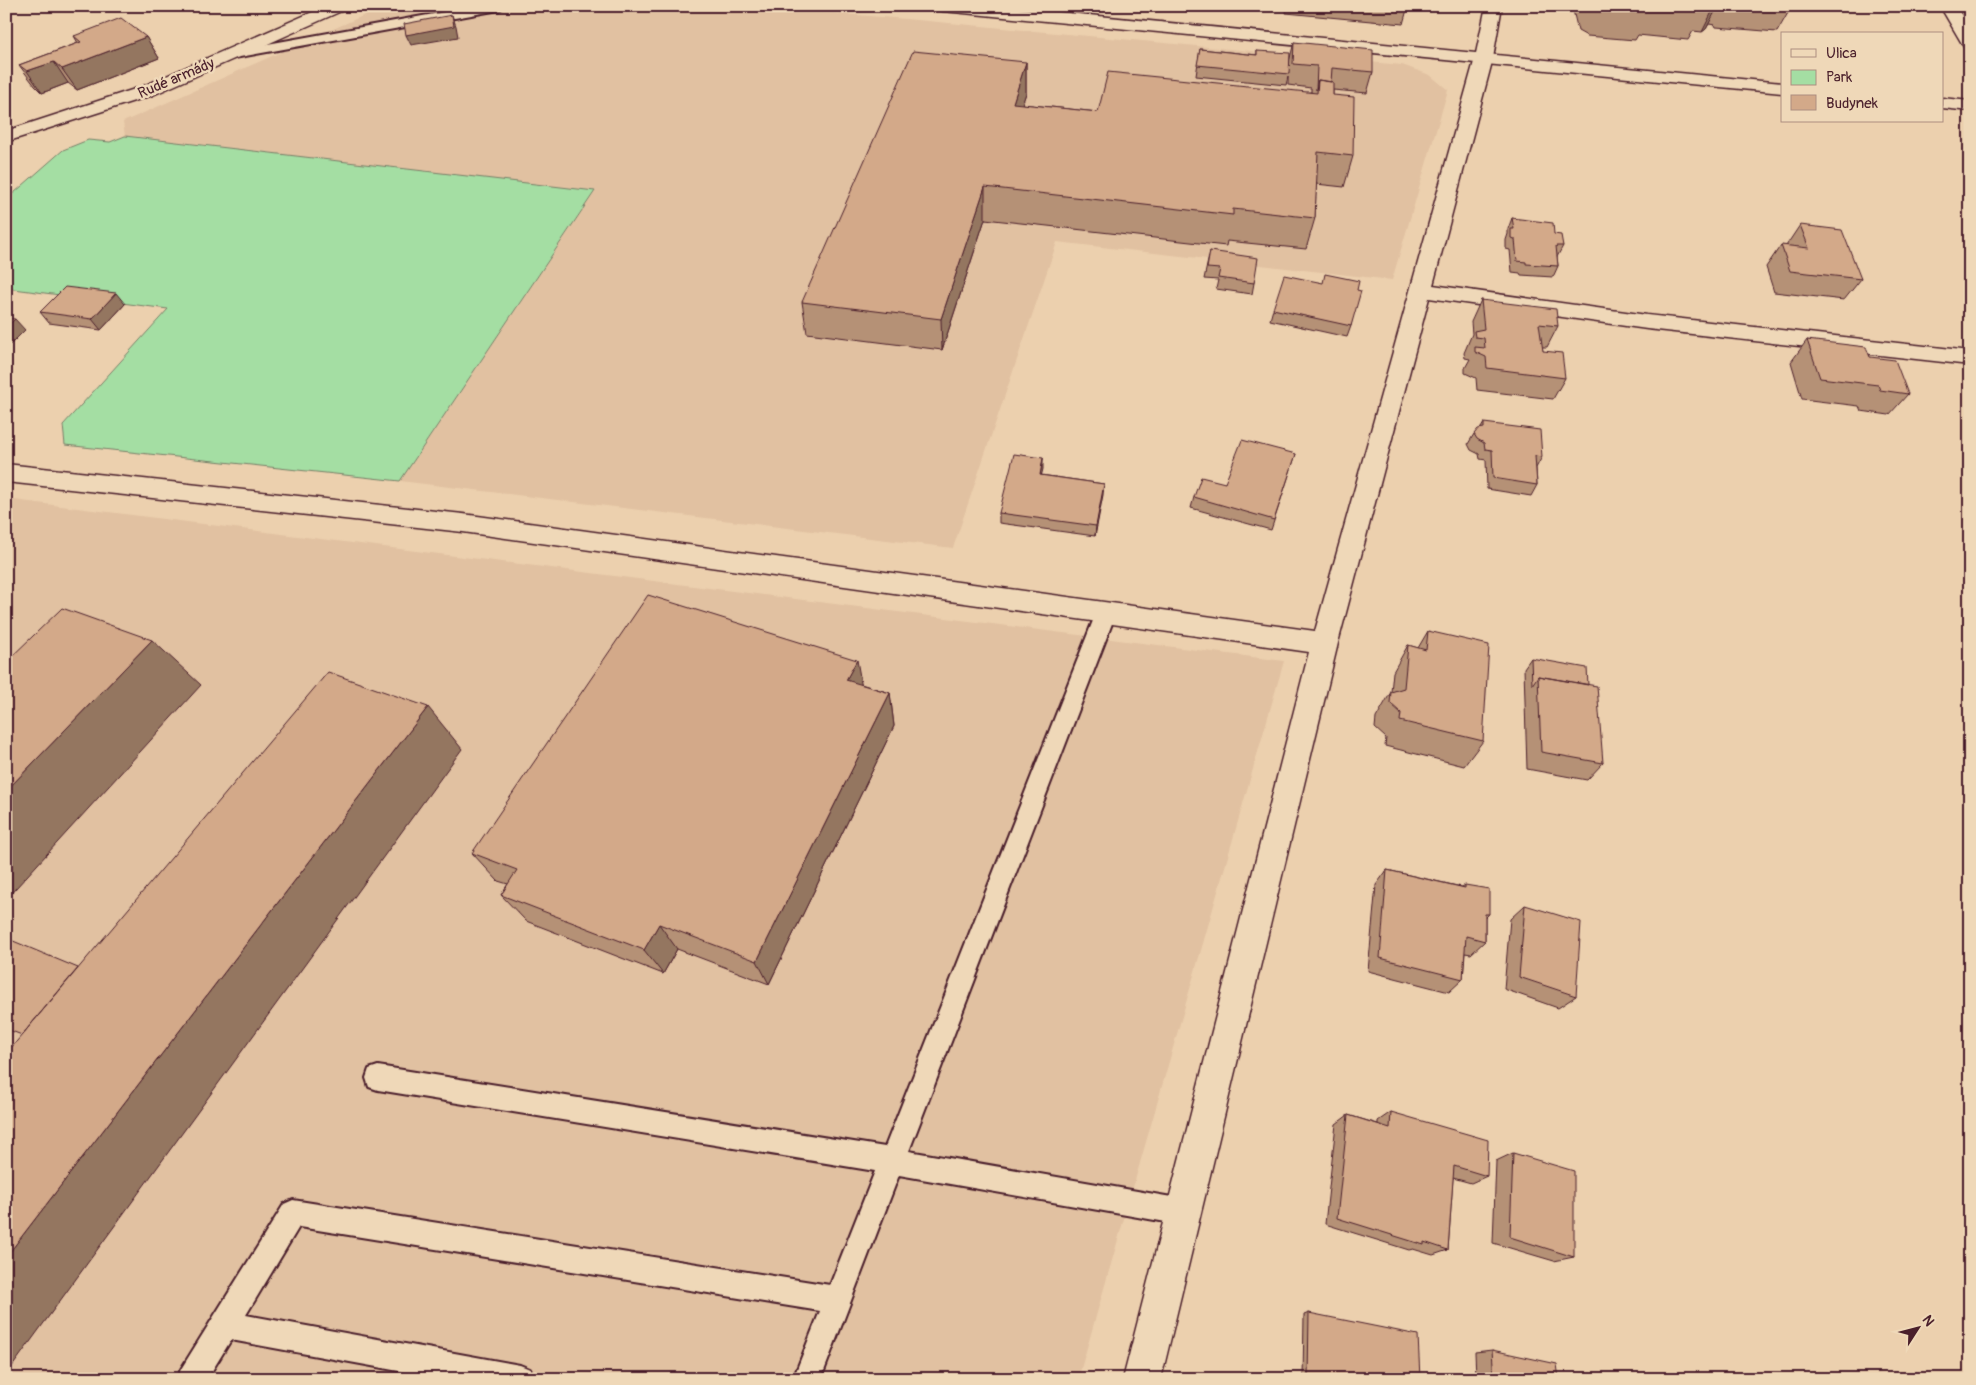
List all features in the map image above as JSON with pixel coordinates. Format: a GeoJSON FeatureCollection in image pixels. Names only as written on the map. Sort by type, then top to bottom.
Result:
{"type":"FeatureCollection","features":[{"type":"Feature","properties":{"kind":"street","name":"Rudé armády"},"geometry":{"type":"LineString","coordinates":[[6,137],[147,91],[340,6]]}},
{"type":"Feature","properties":{"kind":"street"},"geometry":{"type":"LineString","coordinates":[[943,6],[1781,88]]}},
{"type":"Feature","properties":{"kind":"street"},"geometry":{"type":"LineString","coordinates":[[1142,1379],[1325,643],[1484,58],[1494,6]]}},
{"type":"Feature","properties":{"kind":"street"},"geometry":{"type":"LineString","coordinates":[[1948,6],[1970,43]]}},
{"type":"Feature","properties":{"kind":"street"},"geometry":{"type":"LineString","coordinates":[[1944,103],[1970,106]]}},
{"type":"Feature","properties":{"kind":"street"},"geometry":{"type":"LineString","coordinates":[[1421,290],[1647,322],[1970,358]]}},
{"type":"Feature","properties":{"kind":"street"},"geometry":{"type":"LineString","coordinates":[[6,473],[464,523],[1325,643]]}},
{"type":"Feature","properties":{"kind":"lane"},"geometry":{"type":"LineString","coordinates":[[230,55],[499,6]]}},
{"type":"Feature","properties":{"kind":"lane"},"geometry":{"type":"LineString","coordinates":[[807,1379],[1106,613]]}},
{"type":"Feature","properties":{"kind":"lane"},"geometry":{"type":"LineString","coordinates":[[378,1078],[892,1161],[1183,1212]]}},
{"type":"Feature","properties":{"kind":"lane"},"geometry":{"type":"LineString","coordinates":[[191,1379],[293,1213],[838,1300]]}},
{"type":"Feature","properties":{"kind":"lane"},"geometry":{"type":"LineString","coordinates":[[224,1325],[520,1379]]}},
{"type":"Feature","properties":{"kind":"shaded area"},"geometry":{"type":"Polygon","coordinates":[[[385,6],[744,6],[906,19],[1402,65],[1430,75],[1448,90],[1392,280],[1057,242],[953,548],[400,481],[595,192],[125,136],[123,122],[385,6]]]}},
{"type":"Feature","properties":{"kind":"shaded area"},"geometry":{"type":"Polygon","coordinates":[[[6,499],[1284,661],[1078,1379],[6,1379],[6,499]]]}},
{"type":"Feature","properties":{"kind":"green space"},"geometry":{"type":"Polygon","coordinates":[[[125,136],[595,191],[400,481],[65,445],[63,425],[168,309],[6,288],[6,200],[63,150],[88,140],[110,142],[125,136]]]}},
{"type":"Feature","properties":{"kind":"building"},"geometry":{"type":"Polygon","coordinates":[[[452,15],[454,26],[406,35],[404,24],[452,15]]]}},
{"type":"Feature","properties":{"kind":"building"},"geometry":{"type":"Polygon","coordinates":[[[121,18],[146,37],[62,69],[54,62],[27,71],[19,65],[81,42],[74,36],[121,18]]]}},
{"type":"Feature","properties":{"kind":"building"},"geometry":{"type":"Polygon","coordinates":[[[1294,42],[1373,50],[1373,72],[1332,68],[1331,82],[1318,80],[1316,90],[1317,66],[1293,64],[1294,42]]]}},
{"type":"Feature","properties":{"kind":"building"},"geometry":{"type":"Polygon","coordinates":[[[1200,49],[1257,55],[1257,51],[1290,53],[1289,74],[1197,65],[1200,49]]]}},
{"type":"Feature","properties":{"kind":"building"},"geometry":{"type":"Polygon","coordinates":[[[913,51],[1026,62],[1013,103],[1098,112],[1108,72],[1317,93],[1318,80],[1333,82],[1333,95],[1354,97],[1353,156],[1318,152],[1315,218],[1233,209],[1233,215],[985,187],[941,319],[802,302],[913,51]]]}},
{"type":"Feature","properties":{"kind":"building"},"geometry":{"type":"Polygon","coordinates":[[[1512,218],[1553,223],[1554,234],[1561,235],[1563,246],[1556,246],[1558,266],[1526,264],[1526,262],[1517,261],[1515,239],[1511,238],[1511,229],[1514,229],[1512,218]]]}},
{"type":"Feature","properties":{"kind":"building"},"geometry":{"type":"Polygon","coordinates":[[[1800,225],[1842,230],[1861,279],[1790,271],[1781,245],[1809,248],[1800,225]]]}},
{"type":"Feature","properties":{"kind":"building"},"geometry":{"type":"Polygon","coordinates":[[[1210,251],[1258,258],[1254,283],[1218,278],[1220,269],[1207,268],[1210,251]]]}},
{"type":"Feature","properties":{"kind":"building"},"geometry":{"type":"Polygon","coordinates":[[[1325,274],[1359,281],[1357,290],[1361,291],[1351,326],[1273,309],[1284,275],[1323,283],[1325,274]]]}},
{"type":"Feature","properties":{"kind":"building"},"geometry":{"type":"Polygon","coordinates":[[[65,287],[116,293],[92,319],[40,312],[65,287]]]}},
{"type":"Feature","properties":{"kind":"building"},"geometry":{"type":"Polygon","coordinates":[[[1481,300],[1556,309],[1558,326],[1539,324],[1543,351],[1562,353],[1565,378],[1487,368],[1486,357],[1475,352],[1475,347],[1485,348],[1484,338],[1475,337],[1474,331],[1484,329],[1481,300]]]}},
{"type":"Feature","properties":{"kind":"building"},"geometry":{"type":"Polygon","coordinates":[[[6,318],[15,319],[6,328],[6,318]]]}},
{"type":"Feature","properties":{"kind":"building"},"geometry":{"type":"Polygon","coordinates":[[[1807,340],[1866,347],[1870,357],[1895,360],[1908,394],[1880,390],[1878,385],[1820,378],[1807,340]]]}},
{"type":"Feature","properties":{"kind":"building"},"geometry":{"type":"Polygon","coordinates":[[[1484,423],[1540,430],[1542,457],[1535,456],[1537,485],[1493,478],[1492,450],[1485,449],[1484,443],[1477,439],[1474,434],[1478,429],[1484,428],[1484,423]]]}},
{"type":"Feature","properties":{"kind":"building"},"geometry":{"type":"Polygon","coordinates":[[[1242,440],[1296,454],[1274,520],[1194,497],[1201,477],[1225,483],[1242,440]]]}},
{"type":"Feature","properties":{"kind":"building"},"geometry":{"type":"Polygon","coordinates":[[[1014,454],[1043,458],[1040,475],[1104,484],[1096,526],[999,513],[1014,454]]]}},
{"type":"Feature","properties":{"kind":"building"},"geometry":{"type":"Polygon","coordinates":[[[648,595],[857,660],[846,680],[890,693],[757,961],[659,924],[644,950],[501,895],[517,870],[472,853],[648,595]]]}},
{"type":"Feature","properties":{"kind":"building"},"geometry":{"type":"Polygon","coordinates":[[[62,608],[152,640],[6,791],[6,662],[62,608]]]}},
{"type":"Feature","properties":{"kind":"building"},"geometry":{"type":"Polygon","coordinates":[[[1428,631],[1489,645],[1483,741],[1400,721],[1401,713],[1390,703],[1391,692],[1404,688],[1408,645],[1426,650],[1428,631]]]}},
{"type":"Feature","properties":{"kind":"building"},"geometry":{"type":"Polygon","coordinates":[[[1531,658],[1587,668],[1588,685],[1538,676],[1532,685],[1531,658]]]}},
{"type":"Feature","properties":{"kind":"building"},"geometry":{"type":"Polygon","coordinates":[[[328,672],[428,707],[6,1257],[6,1054],[328,672]]]}},
{"type":"Feature","properties":{"kind":"building"},"geometry":{"type":"Polygon","coordinates":[[[1538,676],[1597,686],[1603,763],[1541,752],[1538,676]]]}},
{"type":"Feature","properties":{"kind":"building"},"geometry":{"type":"Polygon","coordinates":[[[1387,870],[1465,888],[1465,885],[1489,889],[1489,914],[1485,914],[1485,941],[1466,936],[1463,979],[1380,958],[1387,870]]]}},
{"type":"Feature","properties":{"kind":"building"},"geometry":{"type":"Polygon","coordinates":[[[1525,905],[1581,922],[1576,996],[1519,977],[1525,905]]]}},
{"type":"Feature","properties":{"kind":"building"},"geometry":{"type":"Polygon","coordinates":[[[6,938],[78,968],[22,1035],[6,1029],[6,938]]]}},
{"type":"Feature","properties":{"kind":"building"},"geometry":{"type":"Polygon","coordinates":[[[1391,1112],[1488,1140],[1487,1176],[1454,1166],[1448,1250],[1424,1242],[1424,1245],[1337,1218],[1348,1115],[1390,1128],[1391,1112]]]}},
{"type":"Feature","properties":{"kind":"building"},"geometry":{"type":"Polygon","coordinates":[[[1513,1153],[1574,1171],[1574,1257],[1510,1237],[1513,1153]]]}},
{"type":"Feature","properties":{"kind":"building"},"geometry":{"type":"Polygon","coordinates":[[[1309,1313],[1418,1335],[1420,1379],[1308,1379],[1309,1313]]]}},
{"type":"Feature","properties":{"kind":"building"},"geometry":{"type":"Polygon","coordinates":[[[1492,1350],[1557,1364],[1559,1379],[1494,1379],[1492,1350]]]}}]}
